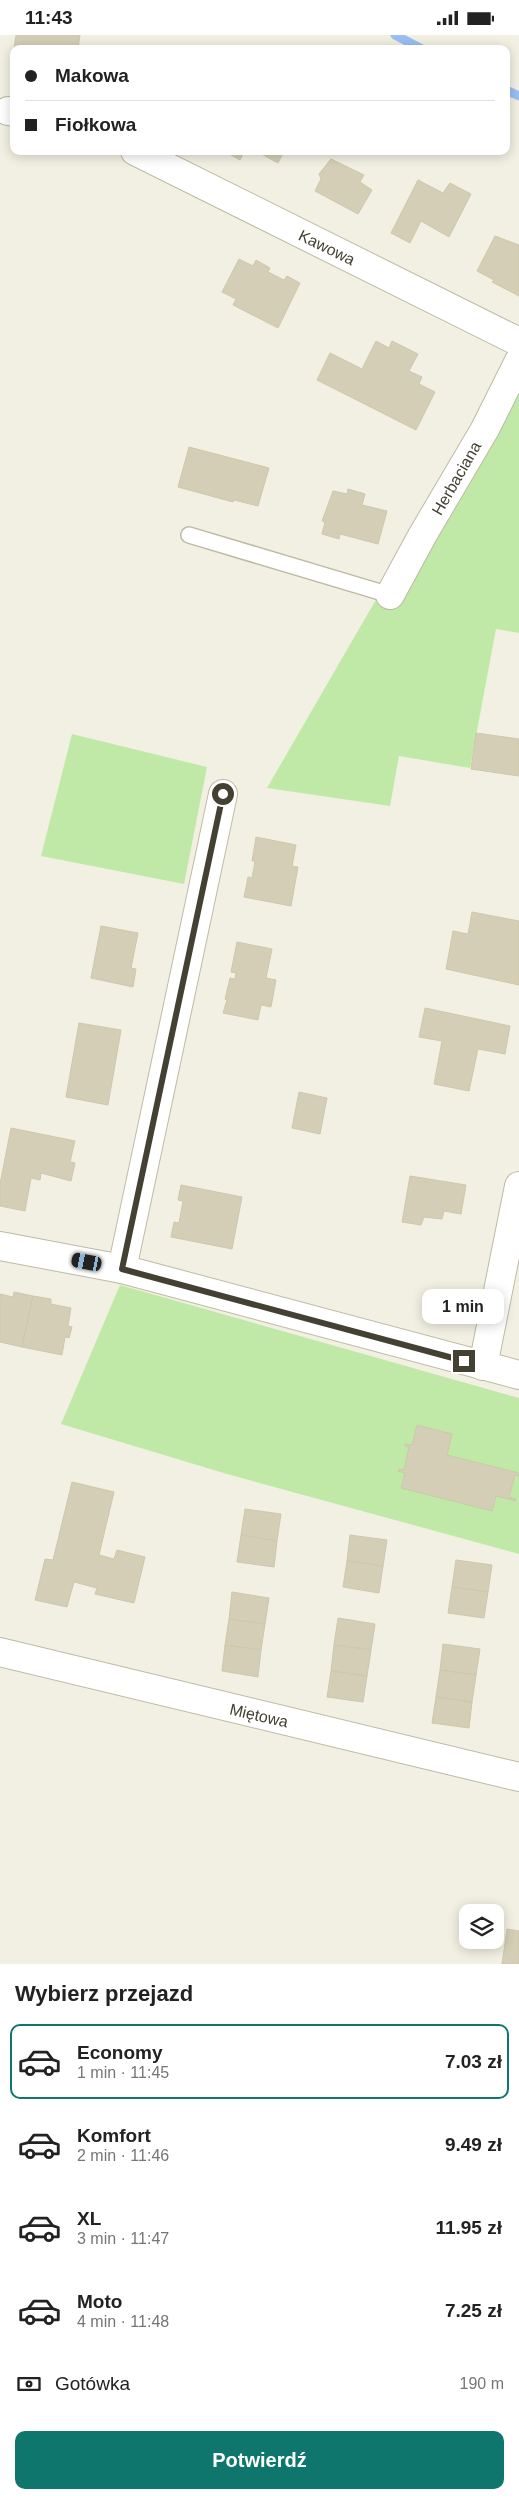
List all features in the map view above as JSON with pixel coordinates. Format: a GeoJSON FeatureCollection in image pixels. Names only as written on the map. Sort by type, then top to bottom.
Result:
{"type":"FeatureCollection","features":[{"type":"Feature","properties":{"kind":"street","name":"Kawowa"},"geometry":{"type":"LineString","coordinates":[[143,155],[519,342]]}},
{"type":"Feature","properties":{"kind":"street","name":"Herbaciana"},"geometry":{"type":"LineString","coordinates":[[390,595],[476,444],[519,361]]}},
{"type":"Feature","properties":{"kind":"street"},"geometry":{"type":"LineString","coordinates":[[122,1269],[223,794]]}},
{"type":"Feature","properties":{"kind":"street"},"geometry":{"type":"LineString","coordinates":[[483,1366],[519,1186]]}},
{"type":"Feature","properties":{"kind":"street"},"geometry":{"type":"LineString","coordinates":[[0,1246],[122,1269],[519,1375]]}},
{"type":"Feature","properties":{"kind":"street","name":"Miętowa"},"geometry":{"type":"LineString","coordinates":[[0,1652],[519,1777]]}},
{"type":"Feature","properties":{"kind":"lane"},"geometry":{"type":"LineString","coordinates":[[188,535],[390,595]]}},
{"type":"Feature","properties":{"kind":"green space"},"geometry":{"type":"Polygon","coordinates":[[[519,381],[519,633],[496,629],[470,768],[399,756],[390,806],[267,788],[385,584],[519,381]]]}},
{"type":"Feature","properties":{"kind":"green space"},"geometry":{"type":"Polygon","coordinates":[[[72,734],[207,767],[184,884],[41,856],[72,734]]]}},
{"type":"Feature","properties":{"kind":"green space"},"geometry":{"type":"Polygon","coordinates":[[[120,1285],[519,1398],[519,1554],[227,1474],[61,1424],[120,1285]]]}},
{"type":"Feature","properties":{"kind":"building"},"geometry":{"type":"Polygon","coordinates":[[[16,35],[80,35],[79,45],[15,45],[16,35]]]}},
{"type":"Feature","properties":{"kind":"building"},"geometry":{"type":"Polygon","coordinates":[[[231,155],[242,155],[240,160],[231,155]]]}},
{"type":"Feature","properties":{"kind":"building"},"geometry":{"type":"Polygon","coordinates":[[[263,155],[282,155],[278,163],[263,155]]]}},
{"type":"Feature","properties":{"kind":"building"},"geometry":{"type":"Polygon","coordinates":[[[331,159],[364,175],[360,182],[372,190],[358,214],[315,191],[321,179],[319,174],[331,159]]]}},
{"type":"Feature","properties":{"kind":"building"},"geometry":{"type":"Polygon","coordinates":[[[418,180],[443,193],[450,183],[471,194],[449,237],[421,221],[410,243],[391,233],[418,180]]]}},
{"type":"Feature","properties":{"kind":"building"},"geometry":{"type":"Polygon","coordinates":[[[495,236],[519,245],[519,296],[492,282],[494,280],[477,271],[495,236]]]}},
{"type":"Feature","properties":{"kind":"building"},"geometry":{"type":"Polygon","coordinates":[[[239,259],[253,266],[256,260],[270,268],[268,272],[284,280],[287,276],[300,283],[278,328],[233,305],[236,299],[222,292],[239,259]]]}},
{"type":"Feature","properties":{"kind":"building"},"geometry":{"type":"Polygon","coordinates":[[[376,341],[389,348],[392,341],[418,354],[409,371],[422,377],[419,384],[435,392],[416,430],[317,380],[330,353],[362,369],[376,341]]]}},
{"type":"Feature","properties":{"kind":"building"},"geometry":{"type":"Polygon","coordinates":[[[189,447],[269,468],[258,506],[234,500],[233,502],[178,487],[189,447]]]}},
{"type":"Feature","properties":{"kind":"building"},"geometry":{"type":"Polygon","coordinates":[[[348,489],[365,494],[362,505],[387,511],[378,544],[340,534],[339,539],[322,534],[325,522],[322,521],[333,491],[347,494],[348,489]]]}},
{"type":"Feature","properties":{"kind":"building"},"geometry":{"type":"Polygon","coordinates":[[[476,733],[519,739],[519,776],[471,769],[476,733]]]}},
{"type":"Feature","properties":{"kind":"building"},"geometry":{"type":"Polygon","coordinates":[[[256,837],[296,845],[292,866],[298,867],[291,906],[244,897],[248,877],[252,878],[255,861],[252,861],[256,837]]]}},
{"type":"Feature","properties":{"kind":"building"},"geometry":{"type":"Polygon","coordinates":[[[472,912],[519,921],[519,985],[446,969],[453,931],[468,934],[472,912]]]}},
{"type":"Feature","properties":{"kind":"building"},"geometry":{"type":"Polygon","coordinates":[[[101,926],[138,933],[131,968],[136,969],[133,987],[91,978],[101,926]]]}},
{"type":"Feature","properties":{"kind":"building"},"geometry":{"type":"Polygon","coordinates":[[[237,942],[272,949],[266,978],[276,980],[271,1007],[261,1005],[258,1020],[223,1013],[230,978],[235,979],[236,973],[231,972],[237,942]]]}},
{"type":"Feature","properties":{"kind":"building"},"geometry":{"type":"Polygon","coordinates":[[[425,1008],[510,1026],[505,1054],[478,1049],[469,1091],[434,1084],[442,1041],[419,1037],[425,1008]]]}},
{"type":"Feature","properties":{"kind":"building"},"geometry":{"type":"Polygon","coordinates":[[[79,1023],[121,1030],[108,1105],[66,1097],[79,1023]]]}},
{"type":"Feature","properties":{"kind":"building"},"geometry":{"type":"Polygon","coordinates":[[[299,1092],[327,1098],[320,1134],[292,1128],[299,1092]]]}},
{"type":"Feature","properties":{"kind":"building"},"geometry":{"type":"Polygon","coordinates":[[[11,1128],[75,1141],[70,1162],[75,1163],[71,1181],[41,1173],[40,1180],[31,1178],[25,1211],[0,1206],[0,1184],[11,1128]]]}},
{"type":"Feature","properties":{"kind":"building"},"geometry":{"type":"Polygon","coordinates":[[[410,1176],[466,1185],[461,1214],[444,1211],[442,1219],[424,1217],[421,1225],[402,1222],[410,1176]]]}},
{"type":"Feature","properties":{"kind":"building"},"geometry":{"type":"Polygon","coordinates":[[[181,1185],[242,1197],[232,1249],[171,1237],[174,1222],[179,1223],[183,1201],[178,1200],[181,1185]]]}},
{"type":"Feature","properties":{"kind":"building"},"geometry":{"type":"Polygon","coordinates":[[[14,1292],[33,1296],[22,1347],[0,1342],[0,1294],[13,1297],[14,1292]]]}},
{"type":"Feature","properties":{"kind":"building"},"geometry":{"type":"Polygon","coordinates":[[[33,1296],[51,1299],[51,1304],[71,1308],[68,1326],[72,1327],[69,1338],[65,1337],[62,1355],[22,1347],[33,1296]]]}},
{"type":"Feature","properties":{"kind":"building"},"geometry":{"type":"Polygon","coordinates":[[[417,1425],[452,1434],[447,1455],[519,1473],[519,1476],[515,1475],[509,1497],[516,1499],[516,1501],[496,1496],[492,1511],[401,1488],[405,1473],[398,1471],[399,1469],[404,1470],[409,1447],[405,1446],[405,1444],[412,1445],[417,1425]]]}},
{"type":"Feature","properties":{"kind":"building"},"geometry":{"type":"Polygon","coordinates":[[[72,1482],[114,1492],[99,1555],[114,1559],[117,1550],[145,1557],[134,1603],[95,1594],[97,1588],[74,1582],[67,1607],[35,1600],[45,1559],[53,1560],[72,1482]]]}},
{"type":"Feature","properties":{"kind":"building"},"geometry":{"type":"Polygon","coordinates":[[[245,1509],[281,1514],[277,1541],[241,1535],[245,1509]]]}},
{"type":"Feature","properties":{"kind":"building"},"geometry":{"type":"Polygon","coordinates":[[[241,1535],[277,1541],[274,1567],[237,1562],[241,1535]]]}},
{"type":"Feature","properties":{"kind":"building"},"geometry":{"type":"Polygon","coordinates":[[[350,1535],[387,1540],[383,1566],[347,1561],[350,1535]]]}},
{"type":"Feature","properties":{"kind":"building"},"geometry":{"type":"Polygon","coordinates":[[[456,1560],[492,1565],[488,1592],[452,1587],[456,1560]]]}},
{"type":"Feature","properties":{"kind":"building"},"geometry":{"type":"Polygon","coordinates":[[[347,1561],[383,1566],[379,1593],[343,1587],[347,1561]]]}},
{"type":"Feature","properties":{"kind":"building"},"geometry":{"type":"Polygon","coordinates":[[[452,1587],[488,1592],[484,1618],[448,1613],[452,1587]]]}},
{"type":"Feature","properties":{"kind":"building"},"geometry":{"type":"Polygon","coordinates":[[[232,1592],[269,1598],[265,1624],[229,1619],[232,1592]]]}},
{"type":"Feature","properties":{"kind":"building"},"geometry":{"type":"Polygon","coordinates":[[[338,1618],[375,1624],[371,1650],[334,1645],[338,1618]]]}},
{"type":"Feature","properties":{"kind":"building"},"geometry":{"type":"Polygon","coordinates":[[[229,1619],[265,1624],[261,1650],[225,1645],[229,1619]]]}},
{"type":"Feature","properties":{"kind":"building"},"geometry":{"type":"Polygon","coordinates":[[[443,1644],[480,1649],[476,1675],[440,1670],[443,1644]]]}},
{"type":"Feature","properties":{"kind":"building"},"geometry":{"type":"Polygon","coordinates":[[[225,1645],[261,1650],[258,1677],[222,1671],[225,1645]]]}},
{"type":"Feature","properties":{"kind":"building"},"geometry":{"type":"Polygon","coordinates":[[[334,1645],[371,1650],[367,1676],[331,1671],[334,1645]]]}},
{"type":"Feature","properties":{"kind":"building"},"geometry":{"type":"Polygon","coordinates":[[[440,1670],[476,1675],[472,1702],[436,1697],[440,1670]]]}},
{"type":"Feature","properties":{"kind":"building"},"geometry":{"type":"Polygon","coordinates":[[[331,1671],[367,1676],[363,1702],[327,1697],[331,1671]]]}},
{"type":"Feature","properties":{"kind":"building"},"geometry":{"type":"Polygon","coordinates":[[[436,1697],[472,1702],[469,1728],[432,1723],[436,1697]]]}},
{"type":"Feature","properties":{"kind":"building"},"geometry":{"type":"Polygon","coordinates":[[[507,1929],[519,1931],[519,1964],[502,1964],[507,1929]]]}},
{"type":"Feature","properties":{"kind":"waterway"},"geometry":{"type":"LineString","coordinates":[[395,35],[414,45]]}},
{"type":"Feature","properties":{"kind":"waterway"},"geometry":{"type":"LineString","coordinates":[[510,92],[519,96]]}},
{"type":"Feature","properties":{"kind":"route"},"geometry":{"type":"LineString","coordinates":[[223,794],[122,1269],[464,1361]]}}]}
